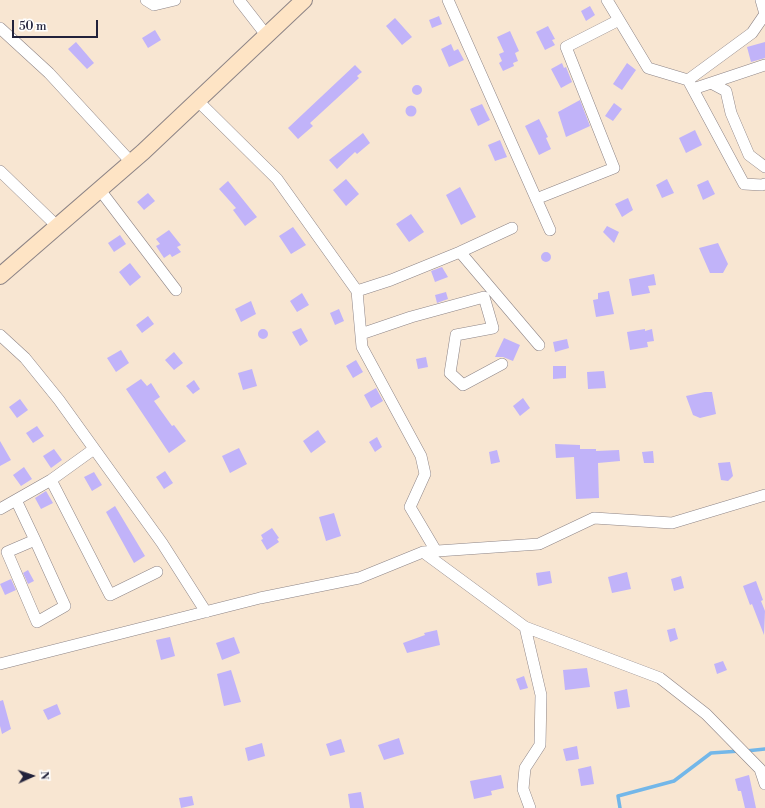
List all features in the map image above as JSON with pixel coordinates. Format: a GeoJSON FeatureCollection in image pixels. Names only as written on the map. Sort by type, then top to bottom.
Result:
{"type":"FeatureCollection","features":[{"type":"Feature","properties":{"kind":"main road"},"geometry":{"type":"LineString","coordinates":[[0,276],[131,162],[198,101],[304,0]]}},
{"type":"Feature","properties":{"kind":"street"},"geometry":{"type":"LineString","coordinates":[[146,0],[154,6],[175,0]]}},
{"type":"Feature","properties":{"kind":"street"},"geometry":{"type":"LineString","coordinates":[[238,0],[267,36]]}},
{"type":"Feature","properties":{"kind":"street"},"geometry":{"type":"LineString","coordinates":[[448,0],[550,230]]}},
{"type":"Feature","properties":{"kind":"street"},"geometry":{"type":"LineString","coordinates":[[607,0],[648,68],[690,85],[711,83],[765,65]]}},
{"type":"Feature","properties":{"kind":"street"},"geometry":{"type":"LineString","coordinates":[[690,85],[752,33],[765,14],[761,0]]}},
{"type":"Feature","properties":{"kind":"street"},"geometry":{"type":"LineString","coordinates":[[536,199],[614,168],[566,48],[619,20]]}},
{"type":"Feature","properties":{"kind":"street"},"geometry":{"type":"LineString","coordinates":[[0,28],[49,73],[131,162]]}},
{"type":"Feature","properties":{"kind":"street"},"geometry":{"type":"LineString","coordinates":[[711,83],[726,91],[731,113],[749,155],[765,166]]}},
{"type":"Feature","properties":{"kind":"street"},"geometry":{"type":"LineString","coordinates":[[690,85],[744,184],[765,184]]}},
{"type":"Feature","properties":{"kind":"street"},"geometry":{"type":"LineString","coordinates":[[198,101],[277,179],[357,291],[362,347],[420,456],[426,474],[410,507],[436,551]]}},
{"type":"Feature","properties":{"kind":"street"},"geometry":{"type":"LineString","coordinates":[[0,170],[57,226]]}},
{"type":"Feature","properties":{"kind":"street"},"geometry":{"type":"LineString","coordinates":[[100,190],[176,290]]}},
{"type":"Feature","properties":{"kind":"street"},"geometry":{"type":"LineString","coordinates":[[357,291],[391,280],[460,252],[512,228]]}},
{"type":"Feature","properties":{"kind":"street"},"geometry":{"type":"LineString","coordinates":[[460,252],[538,345]]}},
{"type":"Feature","properties":{"kind":"street"},"geometry":{"type":"LineString","coordinates":[[361,334],[411,317],[484,297],[493,328],[456,335],[450,373],[463,385],[502,364]]}},
{"type":"Feature","properties":{"kind":"street"},"geometry":{"type":"LineString","coordinates":[[0,335],[25,358],[58,400],[162,543],[206,612]]}},
{"type":"Feature","properties":{"kind":"street"},"geometry":{"type":"LineString","coordinates":[[0,509],[51,480],[94,449]]}},
{"type":"Feature","properties":{"kind":"street"},"geometry":{"type":"LineString","coordinates":[[51,480],[110,595],[157,572]]}},
{"type":"Feature","properties":{"kind":"street"},"geometry":{"type":"LineString","coordinates":[[0,664],[260,598],[359,578],[423,552],[539,544],[594,518],[672,523],[765,495]]}},
{"type":"Feature","properties":{"kind":"street"},"geometry":{"type":"LineString","coordinates":[[16,500],[65,606],[37,622],[3,554],[34,540]]}},
{"type":"Feature","properties":{"kind":"street"},"geometry":{"type":"LineString","coordinates":[[423,552],[525,627],[660,678],[706,714],[732,740],[760,769],[765,784]]}},
{"type":"Feature","properties":{"kind":"street"},"geometry":{"type":"LineString","coordinates":[[525,627],[541,695],[540,745],[525,768],[523,789],[530,808]]}},
{"type":"Feature","properties":{"kind":"building"},"geometry":{"type":"Polygon","coordinates":[[[590,6],[595,15],[586,21],[581,11],[590,6]]]}},
{"type":"Feature","properties":{"kind":"building"},"geometry":{"type":"Polygon","coordinates":[[[439,16],[442,24],[432,28],[429,20],[439,16]]]}},
{"type":"Feature","properties":{"kind":"building"},"geometry":{"type":"Polygon","coordinates":[[[395,18],[412,37],[402,45],[386,26],[395,18]]]}},
{"type":"Feature","properties":{"kind":"building"},"geometry":{"type":"Polygon","coordinates":[[[548,26],[555,39],[552,40],[555,45],[545,50],[536,32],[548,26]]]}},
{"type":"Feature","properties":{"kind":"building"},"geometry":{"type":"Polygon","coordinates":[[[155,30],[161,40],[148,48],[142,38],[155,30]]]}},
{"type":"Feature","properties":{"kind":"building"},"geometry":{"type":"Polygon","coordinates":[[[510,31],[519,51],[515,53],[518,61],[513,63],[514,66],[503,71],[499,63],[502,61],[499,54],[504,52],[497,37],[510,31]]]}},
{"type":"Feature","properties":{"kind":"building"},"geometry":{"type":"Polygon","coordinates":[[[76,42],[94,63],[87,69],[68,49],[76,42]]]}},
{"type":"Feature","properties":{"kind":"building"},"geometry":{"type":"Polygon","coordinates":[[[765,42],[765,58],[751,62],[747,47],[765,42]]]}},
{"type":"Feature","properties":{"kind":"building"},"geometry":{"type":"Polygon","coordinates":[[[451,44],[454,51],[458,49],[464,60],[449,67],[441,49],[451,44]]]}},
{"type":"Feature","properties":{"kind":"building"},"geometry":{"type":"Polygon","coordinates":[[[562,63],[564,68],[566,67],[572,82],[561,88],[551,69],[562,63]]]}},
{"type":"Feature","properties":{"kind":"building"},"geometry":{"type":"Polygon","coordinates":[[[627,63],[636,70],[622,90],[613,84],[627,63]]]}},
{"type":"Feature","properties":{"kind":"building"},"geometry":{"type":"Polygon","coordinates":[[[355,65],[362,72],[357,76],[359,78],[310,123],[313,126],[298,139],[288,128],[355,65]]]}},
{"type":"Feature","properties":{"kind":"building"},"geometry":{"type":"Polygon","coordinates":[[[415,85],[419,85],[421,86],[421,94],[415,95],[412,92],[412,88],[415,85]]]}},
{"type":"Feature","properties":{"kind":"building"},"geometry":{"type":"Polygon","coordinates":[[[580,100],[590,126],[566,137],[558,112],[580,100]]]}},
{"type":"Feature","properties":{"kind":"building"},"geometry":{"type":"Polygon","coordinates":[[[614,103],[622,109],[613,121],[605,116],[614,103]]]}},
{"type":"Feature","properties":{"kind":"building"},"geometry":{"type":"Polygon","coordinates":[[[482,104],[490,120],[478,126],[470,109],[482,104]]]}},
{"type":"Feature","properties":{"kind":"building"},"geometry":{"type":"Polygon","coordinates":[[[409,106],[413,106],[415,107],[415,115],[409,116],[406,113],[406,109],[409,106]]]}},
{"type":"Feature","properties":{"kind":"building"},"geometry":{"type":"Polygon","coordinates":[[[539,119],[548,137],[546,138],[551,149],[539,155],[525,126],[539,119]]]}},
{"type":"Feature","properties":{"kind":"building"},"geometry":{"type":"Polygon","coordinates":[[[695,130],[702,145],[686,153],[679,138],[695,130]]]}},
{"type":"Feature","properties":{"kind":"building"},"geometry":{"type":"Polygon","coordinates":[[[363,133],[370,143],[357,154],[355,152],[337,169],[329,160],[363,133]]]}},
{"type":"Feature","properties":{"kind":"building"},"geometry":{"type":"Polygon","coordinates":[[[500,140],[507,157],[495,161],[488,145],[500,140]]]}},
{"type":"Feature","properties":{"kind":"building"},"geometry":{"type":"Polygon","coordinates":[[[346,179],[359,194],[346,206],[333,190],[346,179]]]}},
{"type":"Feature","properties":{"kind":"building"},"geometry":{"type":"Polygon","coordinates":[[[667,179],[674,193],[662,198],[656,185],[667,179]]]}},
{"type":"Feature","properties":{"kind":"building"},"geometry":{"type":"Polygon","coordinates":[[[708,180],[715,194],[703,200],[697,185],[708,180]]]}},
{"type":"Feature","properties":{"kind":"building"},"geometry":{"type":"Polygon","coordinates":[[[228,181],[257,217],[245,226],[233,210],[236,208],[219,189],[228,181]]]}},
{"type":"Feature","properties":{"kind":"building"},"geometry":{"type":"Polygon","coordinates":[[[460,187],[476,217],[461,225],[446,195],[460,187]]]}},
{"type":"Feature","properties":{"kind":"building"},"geometry":{"type":"Polygon","coordinates":[[[148,193],[155,201],[144,210],[137,202],[148,193]]]}},
{"type":"Feature","properties":{"kind":"building"},"geometry":{"type":"Polygon","coordinates":[[[628,198],[633,210],[622,217],[615,204],[628,198]]]}},
{"type":"Feature","properties":{"kind":"building"},"geometry":{"type":"Polygon","coordinates":[[[411,214],[424,232],[409,242],[396,224],[411,214]]]}},
{"type":"Feature","properties":{"kind":"building"},"geometry":{"type":"Polygon","coordinates":[[[607,226],[619,232],[614,243],[603,232],[607,226]]]}},
{"type":"Feature","properties":{"kind":"building"},"geometry":{"type":"Polygon","coordinates":[[[293,227],[306,245],[291,254],[279,236],[293,227]]]}},
{"type":"Feature","properties":{"kind":"building"},"geometry":{"type":"Polygon","coordinates":[[[169,230],[181,245],[177,247],[181,252],[172,257],[170,254],[164,258],[156,246],[160,244],[156,239],[169,230]]]}},
{"type":"Feature","properties":{"kind":"building"},"geometry":{"type":"Polygon","coordinates":[[[120,235],[126,244],[114,252],[108,243],[120,235]]]}},
{"type":"Feature","properties":{"kind":"building"},"geometry":{"type":"Polygon","coordinates":[[[718,243],[728,264],[723,273],[710,273],[699,248],[718,243]]]}},
{"type":"Feature","properties":{"kind":"building"},"geometry":{"type":"Polygon","coordinates":[[[546,252],[551,257],[546,262],[541,257],[546,252]]]}},
{"type":"Feature","properties":{"kind":"building"},"geometry":{"type":"Polygon","coordinates":[[[130,263],[141,277],[130,286],[119,272],[130,263]]]}},
{"type":"Feature","properties":{"kind":"building"},"geometry":{"type":"Polygon","coordinates":[[[442,267],[448,277],[435,282],[431,271],[442,267]]]}},
{"type":"Feature","properties":{"kind":"building"},"geometry":{"type":"Polygon","coordinates":[[[654,274],[656,285],[648,286],[650,293],[632,296],[629,279],[654,274]]]}},
{"type":"Feature","properties":{"kind":"building"},"geometry":{"type":"Polygon","coordinates":[[[609,291],[614,314],[596,317],[593,300],[598,299],[598,293],[609,291]]]}},
{"type":"Feature","properties":{"kind":"building"},"geometry":{"type":"Polygon","coordinates":[[[446,292],[448,299],[437,303],[435,295],[446,292]]]}},
{"type":"Feature","properties":{"kind":"building"},"geometry":{"type":"Polygon","coordinates":[[[302,293],[309,305],[297,312],[290,301],[302,293]]]}},
{"type":"Feature","properties":{"kind":"building"},"geometry":{"type":"Polygon","coordinates":[[[251,301],[256,314],[241,322],[235,309],[251,301]]]}},
{"type":"Feature","properties":{"kind":"building"},"geometry":{"type":"Polygon","coordinates":[[[339,309],[344,321],[335,325],[330,313],[339,309]]]}},
{"type":"Feature","properties":{"kind":"building"},"geometry":{"type":"Polygon","coordinates":[[[148,316],[154,324],[142,333],[136,325],[148,316]]]}},
{"type":"Feature","properties":{"kind":"building"},"geometry":{"type":"Polygon","coordinates":[[[301,328],[308,341],[300,346],[292,332],[301,328]]]}},
{"type":"Feature","properties":{"kind":"building"},"geometry":{"type":"Polygon","coordinates":[[[263,329],[268,334],[263,339],[258,334],[263,329]]]}},
{"type":"Feature","properties":{"kind":"building"},"geometry":{"type":"Polygon","coordinates":[[[645,329],[645,331],[652,329],[654,341],[647,342],[648,347],[630,350],[627,332],[645,329]]]}},
{"type":"Feature","properties":{"kind":"building"},"geometry":{"type":"Polygon","coordinates":[[[504,338],[520,345],[513,361],[503,357],[495,357],[504,338]]]}},
{"type":"Feature","properties":{"kind":"building"},"geometry":{"type":"Polygon","coordinates":[[[567,339],[569,348],[555,352],[553,342],[567,339]]]}},
{"type":"Feature","properties":{"kind":"building"},"geometry":{"type":"Polygon","coordinates":[[[121,350],[129,363],[116,372],[107,358],[121,350]]]}},
{"type":"Feature","properties":{"kind":"building"},"geometry":{"type":"Polygon","coordinates":[[[174,352],[183,363],[174,370],[165,360],[174,352]]]}},
{"type":"Feature","properties":{"kind":"building"},"geometry":{"type":"Polygon","coordinates":[[[426,357],[428,367],[418,369],[416,359],[426,357]]]}},
{"type":"Feature","properties":{"kind":"building"},"geometry":{"type":"Polygon","coordinates":[[[356,360],[363,372],[353,378],[346,366],[356,360]]]}},
{"type":"Feature","properties":{"kind":"building"},"geometry":{"type":"Polygon","coordinates":[[[553,366],[566,366],[566,378],[553,379],[553,366]]]}},
{"type":"Feature","properties":{"kind":"building"},"geometry":{"type":"Polygon","coordinates":[[[252,369],[257,386],[243,390],[238,373],[252,369]]]}},
{"type":"Feature","properties":{"kind":"building"},"geometry":{"type":"Polygon","coordinates":[[[604,371],[606,388],[588,389],[587,372],[604,371]]]}},
{"type":"Feature","properties":{"kind":"building"},"geometry":{"type":"Polygon","coordinates":[[[141,379],[147,386],[151,383],[160,397],[154,401],[172,426],[174,425],[186,441],[169,453],[126,389],[141,379]]]}},
{"type":"Feature","properties":{"kind":"building"},"geometry":{"type":"Polygon","coordinates":[[[194,380],[200,389],[193,394],[186,386],[194,380]]]}},
{"type":"Feature","properties":{"kind":"building"},"geometry":{"type":"Polygon","coordinates":[[[376,388],[383,401],[371,408],[364,395],[376,388]]]}},
{"type":"Feature","properties":{"kind":"building"},"geometry":{"type":"Polygon","coordinates":[[[712,392],[716,414],[700,418],[693,415],[686,396],[712,392]]]}},
{"type":"Feature","properties":{"kind":"building"},"geometry":{"type":"Polygon","coordinates":[[[523,398],[530,408],[520,416],[513,406],[523,398]]]}},
{"type":"Feature","properties":{"kind":"building"},"geometry":{"type":"Polygon","coordinates":[[[20,399],[28,410],[17,418],[9,407],[20,399]]]}},
{"type":"Feature","properties":{"kind":"building"},"geometry":{"type":"Polygon","coordinates":[[[37,426],[44,436],[33,443],[26,433],[37,426]]]}},
{"type":"Feature","properties":{"kind":"building"},"geometry":{"type":"Polygon","coordinates":[[[318,430],[326,442],[311,453],[303,441],[318,430]]]}},
{"type":"Feature","properties":{"kind":"building"},"geometry":{"type":"Polygon","coordinates":[[[377,437],[382,447],[375,452],[369,442],[377,437]]]}},
{"type":"Feature","properties":{"kind":"building"},"geometry":{"type":"Polygon","coordinates":[[[0,441],[11,460],[0,466],[0,441]]]}},
{"type":"Feature","properties":{"kind":"building"},"geometry":{"type":"Polygon","coordinates":[[[555,444],[580,445],[580,449],[596,449],[596,451],[619,450],[620,461],[598,463],[599,498],[576,499],[574,457],[556,458],[555,444]]]}},
{"type":"Feature","properties":{"kind":"building"},"geometry":{"type":"Polygon","coordinates":[[[239,448],[247,464],[230,473],[222,456],[239,448]]]}},
{"type":"Feature","properties":{"kind":"building"},"geometry":{"type":"Polygon","coordinates":[[[54,449],[62,460],[51,468],[43,456],[54,449]]]}},
{"type":"Feature","properties":{"kind":"building"},"geometry":{"type":"Polygon","coordinates":[[[497,450],[500,462],[491,464],[489,452],[497,450]]]}},
{"type":"Feature","properties":{"kind":"building"},"geometry":{"type":"Polygon","coordinates":[[[653,451],[654,463],[644,463],[642,452],[653,451]]]}},
{"type":"Feature","properties":{"kind":"building"},"geometry":{"type":"Polygon","coordinates":[[[730,462],[733,476],[728,481],[721,480],[718,463],[730,462]]]}},
{"type":"Feature","properties":{"kind":"building"},"geometry":{"type":"Polygon","coordinates":[[[24,467],[32,479],[21,486],[13,475],[24,467]]]}},
{"type":"Feature","properties":{"kind":"building"},"geometry":{"type":"Polygon","coordinates":[[[165,471],[173,483],[164,489],[156,477],[165,471]]]}},
{"type":"Feature","properties":{"kind":"building"},"geometry":{"type":"Polygon","coordinates":[[[94,472],[102,485],[92,491],[84,477],[94,472]]]}},
{"type":"Feature","properties":{"kind":"building"},"geometry":{"type":"Polygon","coordinates":[[[46,491],[53,503],[41,509],[35,498],[46,491]]]}},
{"type":"Feature","properties":{"kind":"building"},"geometry":{"type":"Polygon","coordinates":[[[115,506],[145,556],[134,563],[106,512],[115,506]]]}},
{"type":"Feature","properties":{"kind":"building"},"geometry":{"type":"Polygon","coordinates":[[[334,513],[341,536],[326,541],[319,517],[334,513]]]}},
{"type":"Feature","properties":{"kind":"building"},"geometry":{"type":"Polygon","coordinates":[[[272,528],[279,538],[277,539],[279,542],[267,550],[261,540],[263,539],[261,535],[272,528]]]}},
{"type":"Feature","properties":{"kind":"building"},"geometry":{"type":"Polygon","coordinates":[[[28,570],[34,581],[28,584],[23,573],[28,570]]]}},
{"type":"Feature","properties":{"kind":"building"},"geometry":{"type":"Polygon","coordinates":[[[550,571],[552,583],[538,586],[536,573],[550,571]]]}},
{"type":"Feature","properties":{"kind":"building"},"geometry":{"type":"Polygon","coordinates":[[[627,572],[631,589],[612,593],[608,577],[627,572]]]}},
{"type":"Feature","properties":{"kind":"building"},"geometry":{"type":"Polygon","coordinates":[[[681,576],[684,588],[674,591],[671,579],[681,576]]]}},
{"type":"Feature","properties":{"kind":"building"},"geometry":{"type":"Polygon","coordinates":[[[11,579],[16,590],[5,595],[0,584],[11,579]]]}},
{"type":"Feature","properties":{"kind":"building"},"geometry":{"type":"Polygon","coordinates":[[[756,581],[763,600],[761,601],[765,611],[764,635],[743,586],[756,581]]]}},
{"type":"Feature","properties":{"kind":"building"},"geometry":{"type":"Polygon","coordinates":[[[675,628],[678,639],[670,642],[667,630],[675,628]]]}},
{"type":"Feature","properties":{"kind":"building"},"geometry":{"type":"Polygon","coordinates":[[[437,630],[440,645],[407,653],[403,643],[425,635],[424,633],[437,630]]]}},
{"type":"Feature","properties":{"kind":"building"},"geometry":{"type":"Polygon","coordinates":[[[170,637],[175,656],[161,660],[156,640],[170,637]]]}},
{"type":"Feature","properties":{"kind":"building"},"geometry":{"type":"Polygon","coordinates":[[[234,637],[240,653],[222,660],[216,643],[234,637]]]}},
{"type":"Feature","properties":{"kind":"building"},"geometry":{"type":"Polygon","coordinates":[[[723,661],[727,670],[717,674],[714,664],[723,661]]]}},
{"type":"Feature","properties":{"kind":"building"},"geometry":{"type":"Polygon","coordinates":[[[587,668],[590,687],[565,690],[563,670],[587,668]]]}},
{"type":"Feature","properties":{"kind":"building"},"geometry":{"type":"Polygon","coordinates":[[[231,670],[241,702],[224,706],[217,674],[231,670]]]}},
{"type":"Feature","properties":{"kind":"building"},"geometry":{"type":"Polygon","coordinates":[[[524,676],[528,688],[520,690],[516,679],[524,676]]]}},
{"type":"Feature","properties":{"kind":"building"},"geometry":{"type":"Polygon","coordinates":[[[627,689],[630,707],[617,709],[614,692],[627,689]]]}},
{"type":"Feature","properties":{"kind":"building"},"geometry":{"type":"Polygon","coordinates":[[[3,700],[11,729],[2,734],[0,726],[0,701],[3,700]]]}},
{"type":"Feature","properties":{"kind":"building"},"geometry":{"type":"Polygon","coordinates":[[[57,704],[61,714],[48,720],[43,710],[57,704]]]}},
{"type":"Feature","properties":{"kind":"building"},"geometry":{"type":"Polygon","coordinates":[[[399,738],[404,754],[384,760],[378,745],[399,738]]]}},
{"type":"Feature","properties":{"kind":"building"},"geometry":{"type":"Polygon","coordinates":[[[341,739],[345,752],[330,756],[326,744],[341,739]]]}},
{"type":"Feature","properties":{"kind":"building"},"geometry":{"type":"Polygon","coordinates":[[[262,743],[265,756],[248,761],[245,748],[262,743]]]}},
{"type":"Feature","properties":{"kind":"building"},"geometry":{"type":"Polygon","coordinates":[[[577,746],[579,759],[566,761],[563,749],[577,746]]]}},
{"type":"Feature","properties":{"kind":"building"},"geometry":{"type":"Polygon","coordinates":[[[591,766],[594,784],[581,786],[578,769],[591,766]]]}},
{"type":"Feature","properties":{"kind":"building"},"geometry":{"type":"Polygon","coordinates":[[[501,775],[504,788],[491,791],[492,795],[474,799],[470,781],[501,775]]]}},
{"type":"Feature","properties":{"kind":"building"},"geometry":{"type":"Polygon","coordinates":[[[749,775],[756,808],[745,808],[741,791],[738,791],[735,779],[749,775]]]}},
{"type":"Feature","properties":{"kind":"building"},"geometry":{"type":"Polygon","coordinates":[[[361,792],[364,808],[350,808],[348,794],[361,792]]]}},
{"type":"Feature","properties":{"kind":"building"},"geometry":{"type":"Polygon","coordinates":[[[192,796],[194,805],[181,808],[179,798],[192,796]]]}},
{"type":"Feature","properties":{"kind":"waterway"},"geometry":{"type":"LineString","coordinates":[[746,751],[765,749]]}},
{"type":"Feature","properties":{"kind":"waterway"},"geometry":{"type":"LineString","coordinates":[[620,808],[618,796],[674,781],[711,753],[740,751]]}}]}
